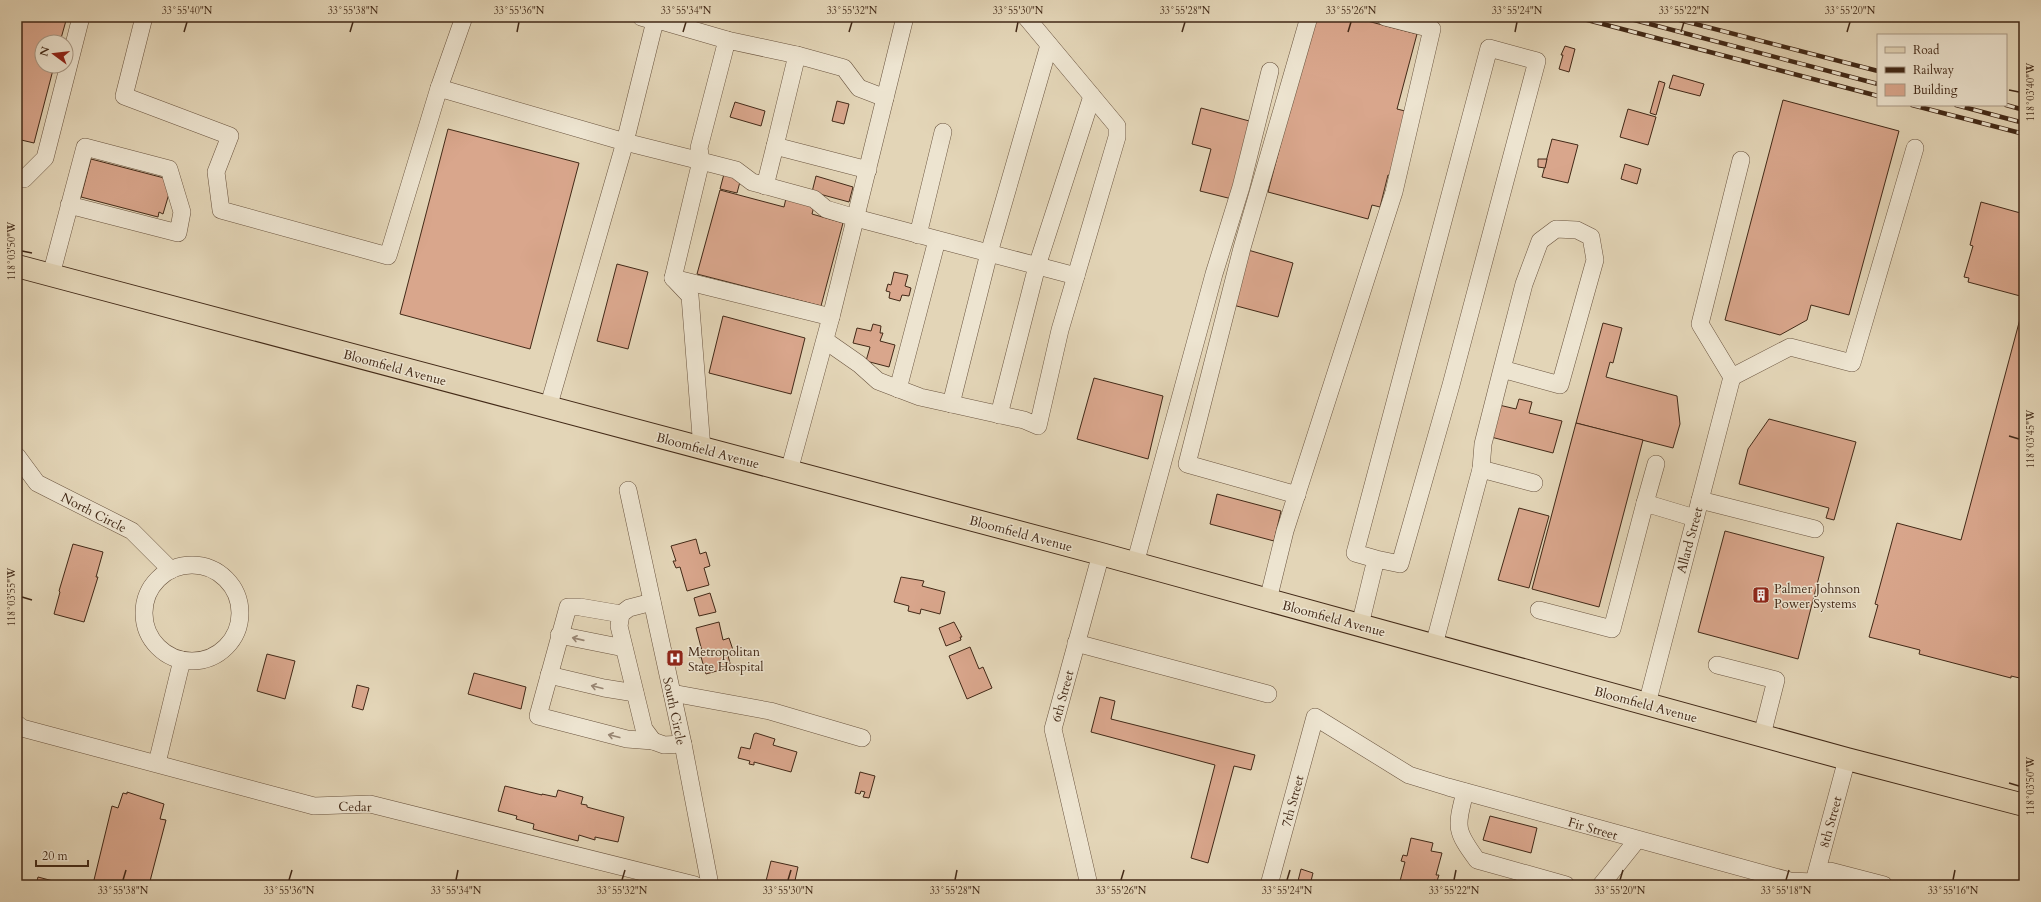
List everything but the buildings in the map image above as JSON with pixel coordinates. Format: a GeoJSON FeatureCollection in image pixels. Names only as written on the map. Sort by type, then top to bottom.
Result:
{"type":"FeatureCollection","features":[{"type":"Feature","properties":{"kind":"main road","name":"Bloomfield Avenue"},"geometry":{"type":"LineString","coordinates":[[17,266],[1101,554],[1647,704],[2024,805]]}},
{"type":"Feature","properties":{"kind":"street"},"geometry":{"type":"LineString","coordinates":[[17,177],[24,179],[44,158],[81,17]]}},
{"type":"Feature","properties":{"kind":"street"},"geometry":{"type":"LineString","coordinates":[[144,17],[124,96],[230,136],[216,172],[221,210],[388,256],[439,88],[464,17]]}},
{"type":"Feature","properties":{"kind":"street"},"geometry":{"type":"LineString","coordinates":[[788,472],[832,317],[905,17]]}},
{"type":"Feature","properties":{"kind":"street"},"geometry":{"type":"LineString","coordinates":[[826,340],[860,364],[878,381],[920,397],[999,415],[1038,426],[1060,330],[1117,137],[1117,126],[1026,17]]}},
{"type":"Feature","properties":{"kind":"street"},"geometry":{"type":"LineString","coordinates":[[1297,495],[1187,464],[1242,248],[1309,17]]}},
{"type":"Feature","properties":{"kind":"street"},"geometry":{"type":"LineString","coordinates":[[1268,600],[1285,531],[1394,192],[1432,29],[1385,17]]}},
{"type":"Feature","properties":{"kind":"street"},"geometry":{"type":"LineString","coordinates":[[548,408],[625,142],[647,18],[727,40],[797,55],[844,68],[859,88],[885,98]]}},
{"type":"Feature","properties":{"kind":"street"},"geometry":{"type":"LineString","coordinates":[[673,278],[701,161],[699,148],[727,40]]}},
{"type":"Feature","properties":{"kind":"street"},"geometry":{"type":"LineString","coordinates":[[951,404],[989,254],[1049,45]]}},
{"type":"Feature","properties":{"kind":"street"},"geometry":{"type":"LineString","coordinates":[[1489,48],[1537,61],[1451,385],[1400,564],[1376,559],[1355,553],[1489,48]]}},
{"type":"Feature","properties":{"kind":"street"},"geometry":{"type":"LineString","coordinates":[[766,186],[797,55]]}},
{"type":"Feature","properties":{"kind":"street"},"geometry":{"type":"LineString","coordinates":[[1135,564],[1214,274],[1241,187],[1270,72]]}},
{"type":"Feature","properties":{"kind":"street"},"geometry":{"type":"LineString","coordinates":[[439,88],[625,142],[736,170],[752,182],[814,199],[826,209],[856,218],[1076,276]]}},
{"type":"Feature","properties":{"kind":"street"},"geometry":{"type":"LineString","coordinates":[[999,415],[1037,266],[1092,96]]}},
{"type":"Feature","properties":{"kind":"street"},"geometry":{"type":"LineString","coordinates":[[918,235],[943,132]]}},
{"type":"Feature","properties":{"kind":"street"},"geometry":{"type":"LineString","coordinates":[[775,146],[868,170]]}},
{"type":"Feature","properties":{"kind":"street"},"geometry":{"type":"LineString","coordinates":[[51,274],[84,147],[169,169],[182,212],[178,233],[69,205]]}},
{"type":"Feature","properties":{"kind":"street"},"geometry":{"type":"LineString","coordinates":[[1741,160],[1700,324],[1732,377],[1790,348],[1852,363],[1915,148]]}},
{"type":"Feature","properties":{"kind":"street"},"geometry":{"type":"LineString","coordinates":[[1434,645],[1481,469],[1483,444],[1502,369],[1524,284],[1540,240],[1556,229],[1577,230],[1591,237],[1595,260],[1560,385],[1502,369]]}},
{"type":"Feature","properties":{"kind":"street"},"geometry":{"type":"LineString","coordinates":[[898,389],[937,240]]}},
{"type":"Feature","properties":{"kind":"street"},"geometry":{"type":"LineString","coordinates":[[673,278],[832,317]]}},
{"type":"Feature","properties":{"kind":"street"},"geometry":{"type":"LineString","coordinates":[[673,278],[690,296],[702,449]]}},
{"type":"Feature","properties":{"kind":"street","name":"Allard Street"},"geometry":{"type":"LineString","coordinates":[[1647,704],[1732,377]]}},
{"type":"Feature","properties":{"kind":"street","name":"North Circle"},"geometry":{"type":"LineString","coordinates":[[17,456],[37,483],[132,531],[170,570]]}},
{"type":"Feature","properties":{"kind":"street"},"geometry":{"type":"LineString","coordinates":[[1539,610],[1612,628],[1656,464]]}},
{"type":"Feature","properties":{"kind":"street"},"geometry":{"type":"LineString","coordinates":[[1481,469],[1534,483]]}},
{"type":"Feature","properties":{"kind":"street","name":"South Circle"},"geometry":{"type":"LineString","coordinates":[[628,490],[683,744],[710,885]]}},
{"type":"Feature","properties":{"kind":"street"},"geometry":{"type":"LineString","coordinates":[[1700,500],[1816,529]]}},
{"type":"Feature","properties":{"kind":"street"},"geometry":{"type":"LineString","coordinates":[[1645,503],[1695,518]]}},
{"type":"Feature","properties":{"kind":"street","name":"6th Street"},"geometry":{"type":"LineString","coordinates":[[1089,885],[1053,729],[1101,554]]}},
{"type":"Feature","properties":{"kind":"street"},"geometry":{"type":"LineString","coordinates":[[1360,625],[1376,559]]}},
{"type":"Feature","properties":{"kind":"street"},"geometry":{"type":"LineString","coordinates":[[186,565],[203,566],[218,572],[230,584],[238,598],[240,615],[238,626],[228,645],[215,655],[199,661],[182,660],[169,655],[157,646],[149,634],[145,619],[145,605],[150,591],[159,579],[170,570],[186,565]]}},
{"type":"Feature","properties":{"kind":"street"},"geometry":{"type":"LineString","coordinates":[[652,602],[629,608],[621,614],[619,626],[644,729],[653,741]]}},
{"type":"Feature","properties":{"kind":"street"},"geometry":{"type":"LineString","coordinates":[[621,614],[568,606],[538,716],[627,739],[653,741],[664,745],[683,744]]}},
{"type":"Feature","properties":{"kind":"street"},"geometry":{"type":"LineString","coordinates":[[559,635],[624,648]]}},
{"type":"Feature","properties":{"kind":"street"},"geometry":{"type":"LineString","coordinates":[[1076,643],[1268,694]]}},
{"type":"Feature","properties":{"kind":"street"},"geometry":{"type":"LineString","coordinates":[[157,763],[182,660]]}},
{"type":"Feature","properties":{"kind":"street"},"geometry":{"type":"LineString","coordinates":[[1717,665],[1776,680],[1762,735]]}},
{"type":"Feature","properties":{"kind":"street"},"geometry":{"type":"LineString","coordinates":[[549,674],[604,688],[636,693]]}},
{"type":"Feature","properties":{"kind":"street"},"geometry":{"type":"LineString","coordinates":[[672,693],[770,711],[862,738]]}},
{"type":"Feature","properties":{"kind":"street","name":"Fir Street"},"geometry":{"type":"LineString","coordinates":[[1314,717],[1409,775],[1465,792],[1790,881],[1814,884]]}},
{"type":"Feature","properties":{"kind":"street","name":"7th Street"},"geometry":{"type":"LineString","coordinates":[[1269,885],[1314,717]]}},
{"type":"Feature","properties":{"kind":"street","name":"Cedar"},"geometry":{"type":"LineString","coordinates":[[17,724],[22,728],[314,806],[370,804],[695,885]]}},
{"type":"Feature","properties":{"kind":"street","name":"8th Street"},"geometry":{"type":"LineString","coordinates":[[1814,884],[1847,758]]}},
{"type":"Feature","properties":{"kind":"street"},"geometry":{"type":"LineString","coordinates":[[1465,792],[1459,819],[1460,833],[1477,860],[1566,885]]}},
{"type":"Feature","properties":{"kind":"street"},"geometry":{"type":"LineString","coordinates":[[1601,885],[1638,840]]}},
{"type":"Feature","properties":{"kind":"street"},"geometry":{"type":"LineString","coordinates":[[1814,884],[1830,871],[1884,885]]}},
{"type":"Feature","properties":{"kind":"railway"},"geometry":{"type":"LineString","coordinates":[[1576,17],[1877,96]]}},
{"type":"Feature","properties":{"kind":"railway"},"geometry":{"type":"LineString","coordinates":[[1623,17],[1877,84]]}},
{"type":"Feature","properties":{"kind":"railway"},"geometry":{"type":"LineString","coordinates":[[1668,17],[1877,71]]}},
{"type":"Feature","properties":{"kind":"railway"},"geometry":{"type":"LineString","coordinates":[[2007,105],[2024,110]]}},
{"type":"Feature","properties":{"kind":"railway"},"geometry":{"type":"LineString","coordinates":[[1916,106],[2024,134]]}},
{"type":"Feature","properties":{"kind":"railway"},"geometry":{"type":"LineString","coordinates":[[1960,106],[2024,123]]}},
{"type":"Feature","properties":{"kind":"place","name":"Palmer Johnson Power Systems"},"geometry":{"type":"Point","coordinates":[1761,595]}},
{"type":"Feature","properties":{"kind":"place","name":"Metropolitan State Hospital"},"geometry":{"type":"Point","coordinates":[675,658]}}]}
